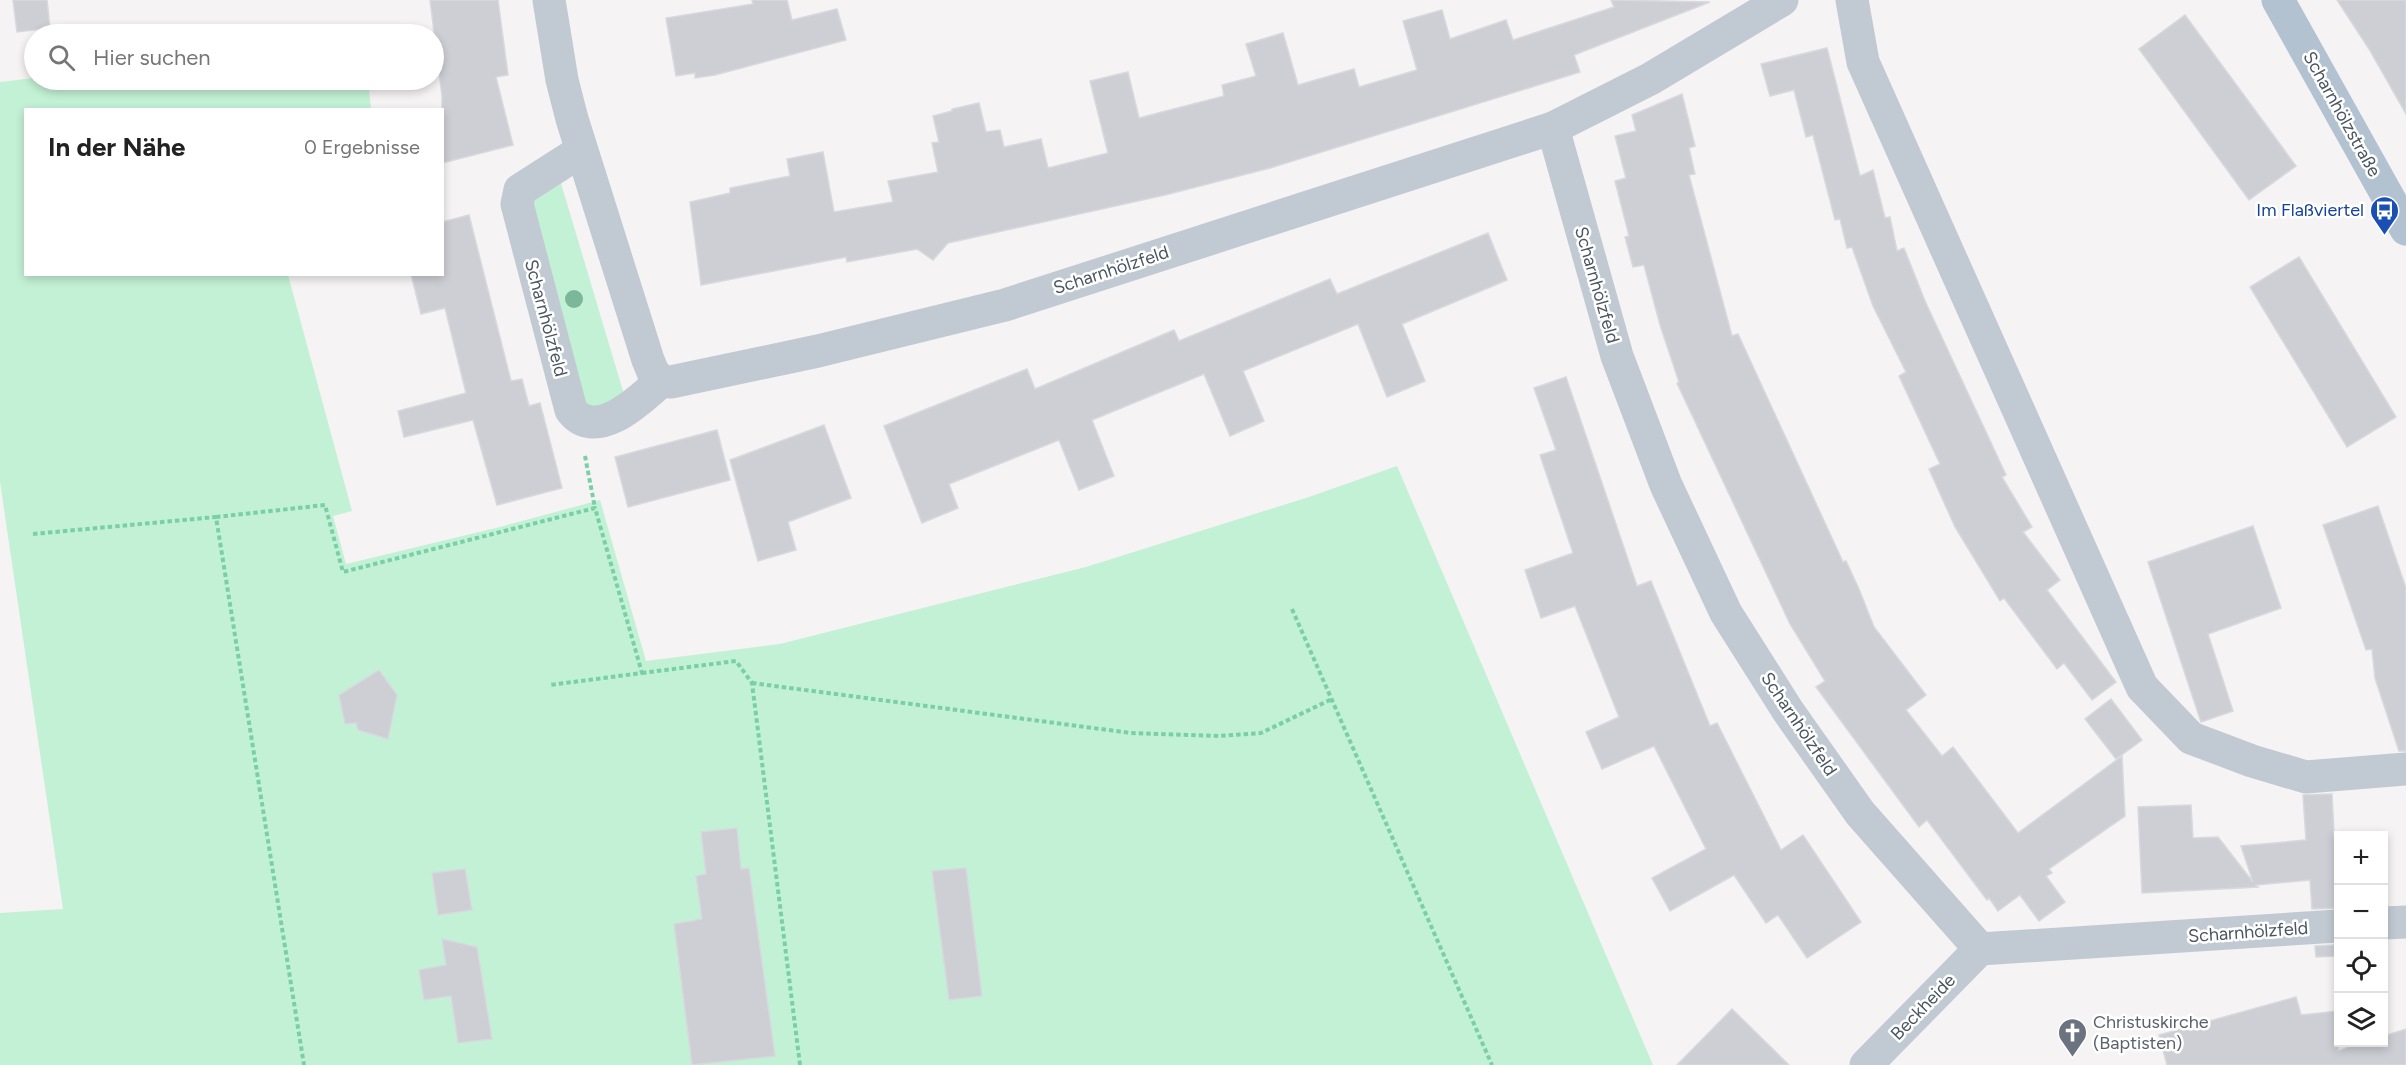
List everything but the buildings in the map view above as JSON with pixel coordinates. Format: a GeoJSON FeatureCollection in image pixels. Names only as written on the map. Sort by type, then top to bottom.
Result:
{"type":"FeatureCollection","features":[{"type":"Feature","properties":{"kind":"main road","name":"Scharnhölzstraße"},"geometry":{"type":"LineString","coordinates":[[2278,0],[2406,229]]}},
{"type":"Feature","properties":{"kind":"street"},"geometry":{"type":"LineString","coordinates":[[549,0],[562,80],[581,151],[648,360],[653,372],[661,381],[624,413],[588,423],[579,420]]}},
{"type":"Feature","properties":{"kind":"street","name":"Scharnhölzfeld"},"geometry":{"type":"LineString","coordinates":[[661,381],[681,381],[818,351],[1005,305],[1553,128],[1650,79],[1782,0]]}},
{"type":"Feature","properties":{"kind":"street"},"geometry":{"type":"LineString","coordinates":[[1852,0],[1863,62],[2142,687],[2191,738],[2252,761],[2306,777],[2406,769]]}},
{"type":"Feature","properties":{"kind":"street","name":"Scharnhölzfeld"},"geometry":{"type":"LineString","coordinates":[[1553,128],[1617,356],[1666,485],[1726,613],[1788,711],[1860,813],[1980,949],[2334,926]]}},
{"type":"Feature","properties":{"kind":"street","name":"Scharnhölzfeld"},"geometry":{"type":"LineString","coordinates":[[579,420],[571,410],[516,204],[520,190],[581,151]]}},
{"type":"Feature","properties":{"kind":"street"},"geometry":{"type":"LineString","coordinates":[[2388,924],[2406,922]]}},
{"type":"Feature","properties":{"kind":"street","name":"Beckheide"},"geometry":{"type":"LineString","coordinates":[[1866,1065],[1980,949]]}},
{"type":"Feature","properties":{"kind":"path"},"geometry":{"type":"LineString","coordinates":[[579,420],[595,508],[642,673]]}},
{"type":"Feature","properties":{"kind":"path"},"geometry":{"type":"LineString","coordinates":[[33,534],[325,505],[343,572],[595,508]]}},
{"type":"Feature","properties":{"kind":"path"},"geometry":{"type":"LineString","coordinates":[[216,517],[304,1065]]}},
{"type":"Feature","properties":{"kind":"path"},"geometry":{"type":"LineString","coordinates":[[1292,609],[1492,1065]]}},
{"type":"Feature","properties":{"kind":"path"},"geometry":{"type":"LineString","coordinates":[[550,685],[736,661],[752,683],[800,1065]]}},
{"type":"Feature","properties":{"kind":"path"},"geometry":{"type":"LineString","coordinates":[[752,683],[1131,733],[1219,736],[1261,733],[1332,699]]}},
{"type":"Feature","properties":{"kind":"green space"},"geometry":{"type":"Polygon","coordinates":[[[24,79],[24,90],[369,90],[371,108],[24,108],[24,276],[288,276],[352,511],[333,516],[346,564],[600,500],[646,661],[780,644],[1086,567],[1309,497],[1397,466],[1653,1065],[0,1065],[0,913],[63,909],[0,482],[0,82],[24,79]]]}},
{"type":"Feature","properties":{"kind":"green space"},"geometry":{"type":"Polygon","coordinates":[[[560,180],[626,401],[584,407],[529,203],[560,180]]]}},
{"type":"Feature","properties":{"kind":"place","name":"Im Flaßviertel"},"geometry":{"type":"Point","coordinates":[2385,236]}},
{"type":"Feature","properties":{"kind":"place","name":"Christuskirche (Baptisten)"},"geometry":{"type":"Point","coordinates":[2072,1058]}}]}
